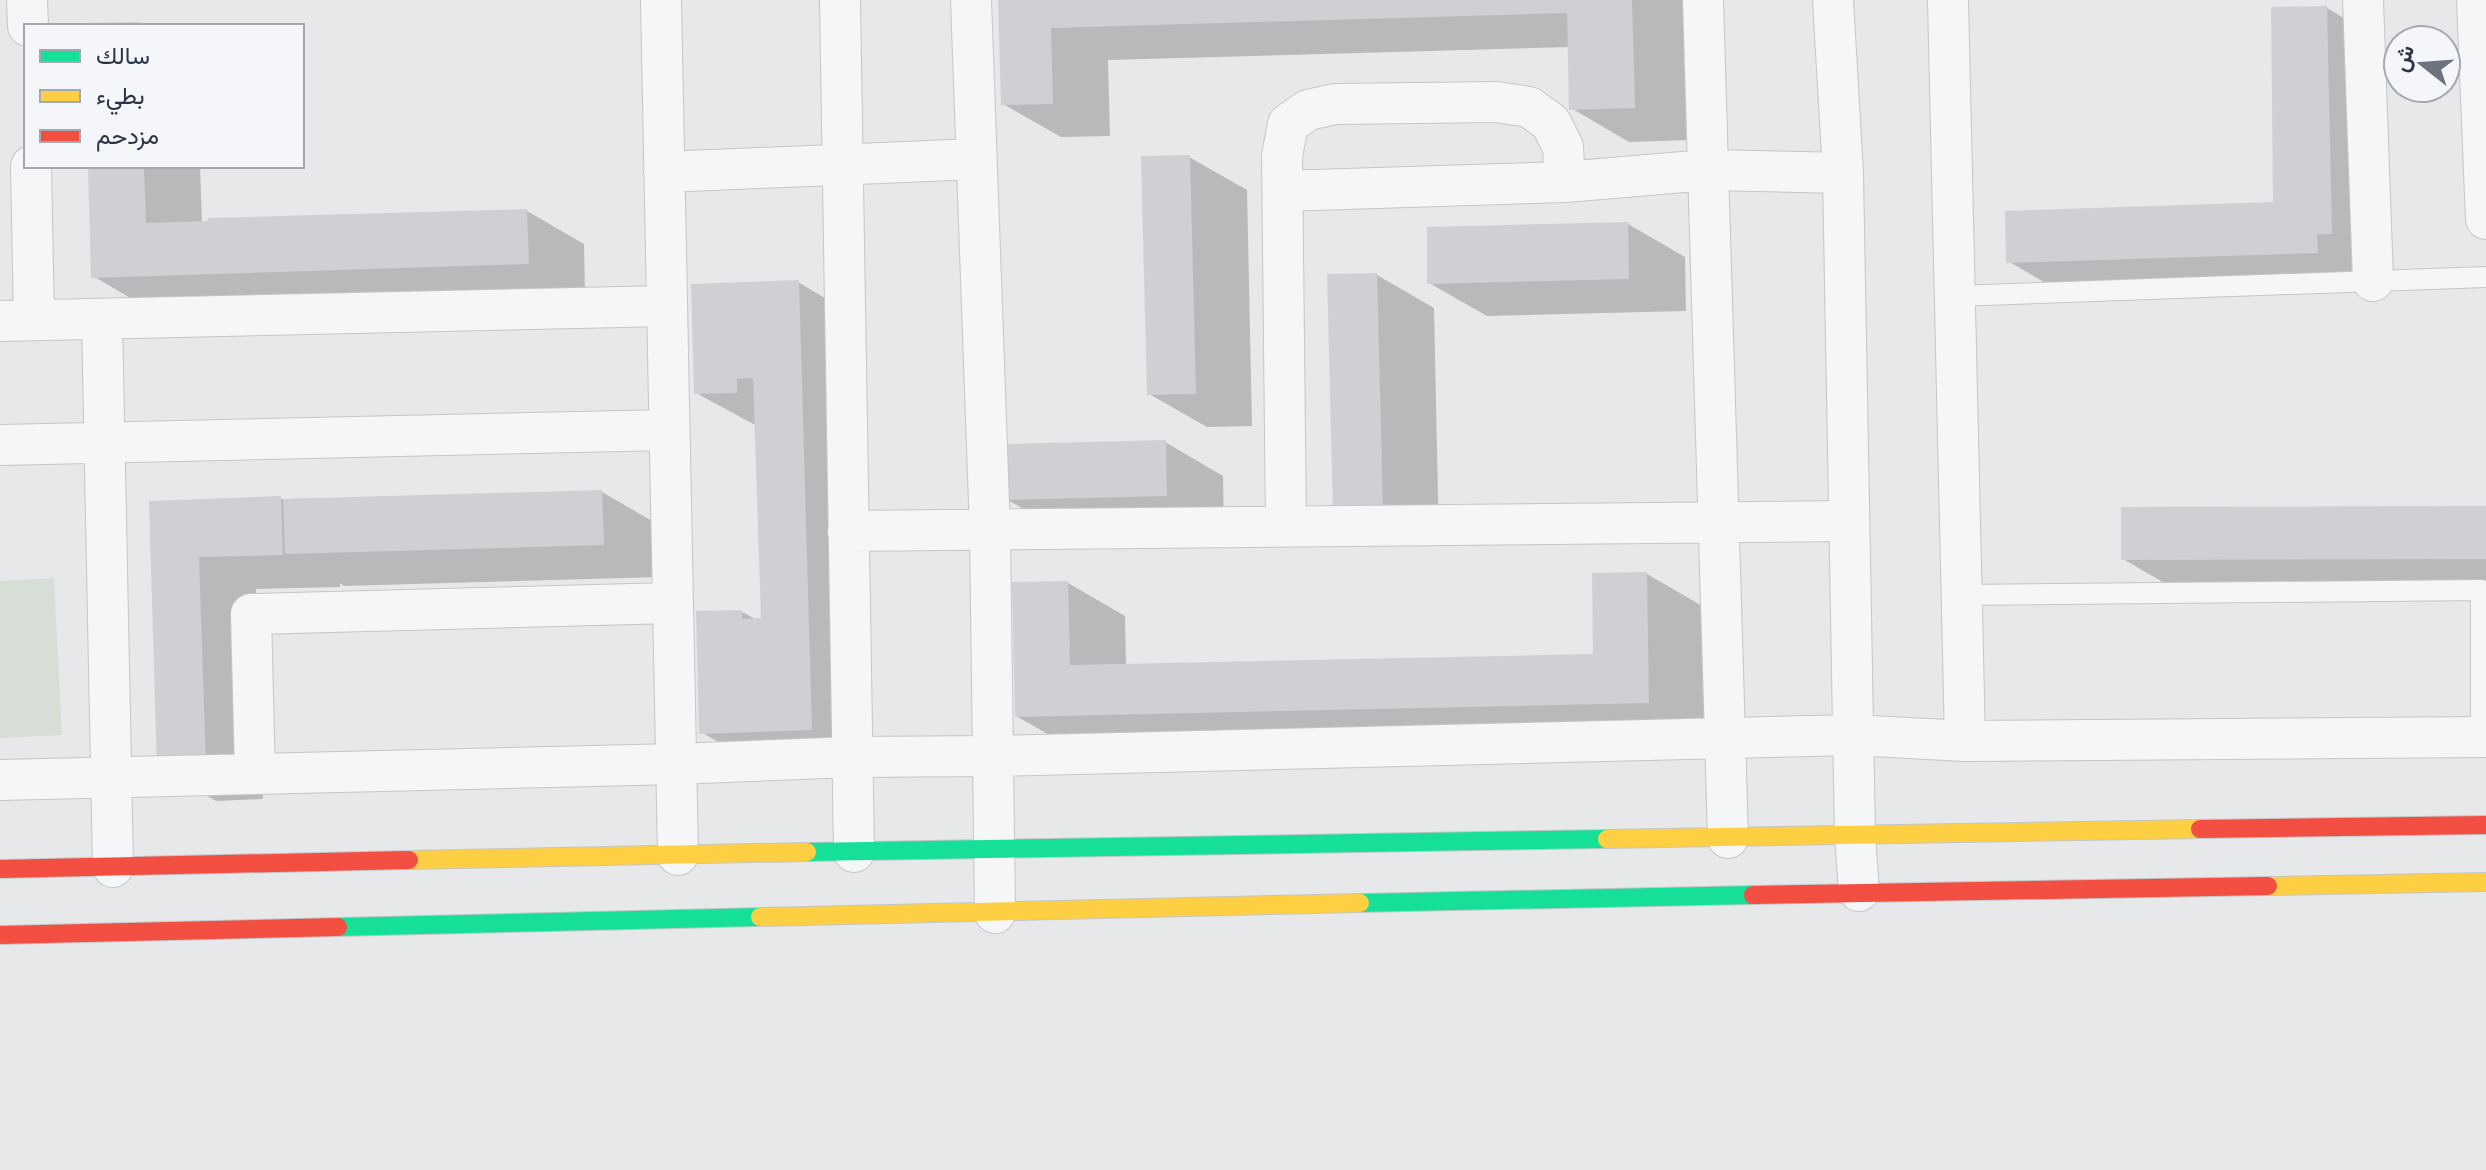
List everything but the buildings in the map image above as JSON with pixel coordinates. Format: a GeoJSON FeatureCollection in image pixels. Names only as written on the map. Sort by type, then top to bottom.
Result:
{"type":"FeatureCollection","features":[{"type":"Feature","properties":{"kind":"main road"},"geometry":{"type":"LineString","coordinates":[[0,869],[994,848],[2486,825]]}},
{"type":"Feature","properties":{"kind":"main road"},"geometry":{"type":"LineString","coordinates":[[0,935],[1859,891],[2486,882]]}},
{"type":"Feature","properties":{"kind":"street"},"geometry":{"type":"LineString","coordinates":[[27,0],[28,24]]}},
{"type":"Feature","properties":{"kind":"street"},"geometry":{"type":"LineString","coordinates":[[661,0],[678,855]]}},
{"type":"Feature","properties":{"kind":"street"},"geometry":{"type":"LineString","coordinates":[[840,0],[854,852]]}},
{"type":"Feature","properties":{"kind":"street"},"geometry":{"type":"LineString","coordinates":[[971,0],[990,531],[995,913]]}},
{"type":"Feature","properties":{"kind":"street"},"geometry":{"type":"LineString","coordinates":[[1703,0],[1728,838]]}},
{"type":"Feature","properties":{"kind":"street"},"geometry":{"type":"LineString","coordinates":[[1833,0],[1843,173],[1855,836],[1859,891]]}},
{"type":"Feature","properties":{"kind":"street"},"geometry":{"type":"LineString","coordinates":[[1948,0],[1965,741]]}},
{"type":"Feature","properties":{"kind":"street"},"geometry":{"type":"LineString","coordinates":[[2363,0],[2373,281]]}},
{"type":"Feature","properties":{"kind":"street"},"geometry":{"type":"LineString","coordinates":[[2477,0],[2486,219]]}},
{"type":"Feature","properties":{"kind":"street"},"geometry":{"type":"LineString","coordinates":[[1286,527],[1282,156],[1288,124],[1308,110],[1335,104],[1497,102],[1529,107],[1551,123],[1563,147],[1565,182]]}},
{"type":"Feature","properties":{"kind":"street"},"geometry":{"type":"LineString","coordinates":[[664,172],[976,159]]}},
{"type":"Feature","properties":{"kind":"street"},"geometry":{"type":"LineString","coordinates":[[31,168],[17,321],[667,306]]}},
{"type":"Feature","properties":{"kind":"street"},"geometry":{"type":"LineString","coordinates":[[1283,191],[1565,182],[1707,170],[1843,173]]}},
{"type":"Feature","properties":{"kind":"street"},"geometry":{"type":"LineString","coordinates":[[102,319],[113,867]]}},
{"type":"Feature","properties":{"kind":"street"},"geometry":{"type":"LineString","coordinates":[[0,445],[669,430]]}},
{"type":"Feature","properties":{"kind":"street"},"geometry":{"type":"LineString","coordinates":[[848,531],[1849,521]]}},
{"type":"Feature","properties":{"kind":"street"},"geometry":{"type":"LineString","coordinates":[[255,774],[251,614],[672,603]]}},
{"type":"Feature","properties":{"kind":"street"},"geometry":{"type":"LineString","coordinates":[[0,780],[1853,735],[1965,741],[2484,737]]}},
{"type":"Feature","properties":{"kind":"lane"},"geometry":{"type":"LineString","coordinates":[[1955,296],[2486,277]]}},
{"type":"Feature","properties":{"kind":"lane"},"geometry":{"type":"LineString","coordinates":[[1962,595],[2481,590],[2484,737]]}},
{"type":"Feature","properties":{"kind":"shaded area"},"geometry":{"type":"Polygon","coordinates":[[[54,578],[62,735],[0,738],[0,581],[54,578]]]}},
{"type":"Feature","properties":{"kind":"traffic: fast"},"geometry":{"type":"LineString","coordinates":[[807,852],[1607,839]]}},
{"type":"Feature","properties":{"kind":"traffic: fast"},"geometry":{"type":"LineString","coordinates":[[1360,903],[1753,895]]}},
{"type":"Feature","properties":{"kind":"traffic: fast"},"geometry":{"type":"LineString","coordinates":[[338,927],[760,917]]}},
{"type":"Feature","properties":{"kind":"traffic: slow"},"geometry":{"type":"LineString","coordinates":[[1607,839],[2200,829]]}},
{"type":"Feature","properties":{"kind":"traffic: slow"},"geometry":{"type":"LineString","coordinates":[[409,860],[807,852]]}},
{"type":"Feature","properties":{"kind":"traffic: slow"},"geometry":{"type":"LineString","coordinates":[[2268,886],[2486,882]]}},
{"type":"Feature","properties":{"kind":"traffic: slow"},"geometry":{"type":"LineString","coordinates":[[760,917],[1360,903]]}},
{"type":"Feature","properties":{"kind":"traffic: jam"},"geometry":{"type":"LineString","coordinates":[[2200,829],[2486,825]]}},
{"type":"Feature","properties":{"kind":"traffic: jam"},"geometry":{"type":"LineString","coordinates":[[0,869],[409,860]]}},
{"type":"Feature","properties":{"kind":"traffic: jam"},"geometry":{"type":"LineString","coordinates":[[1753,895],[2268,886]]}},
{"type":"Feature","properties":{"kind":"traffic: jam"},"geometry":{"type":"LineString","coordinates":[[0,935],[338,927]]}}]}
